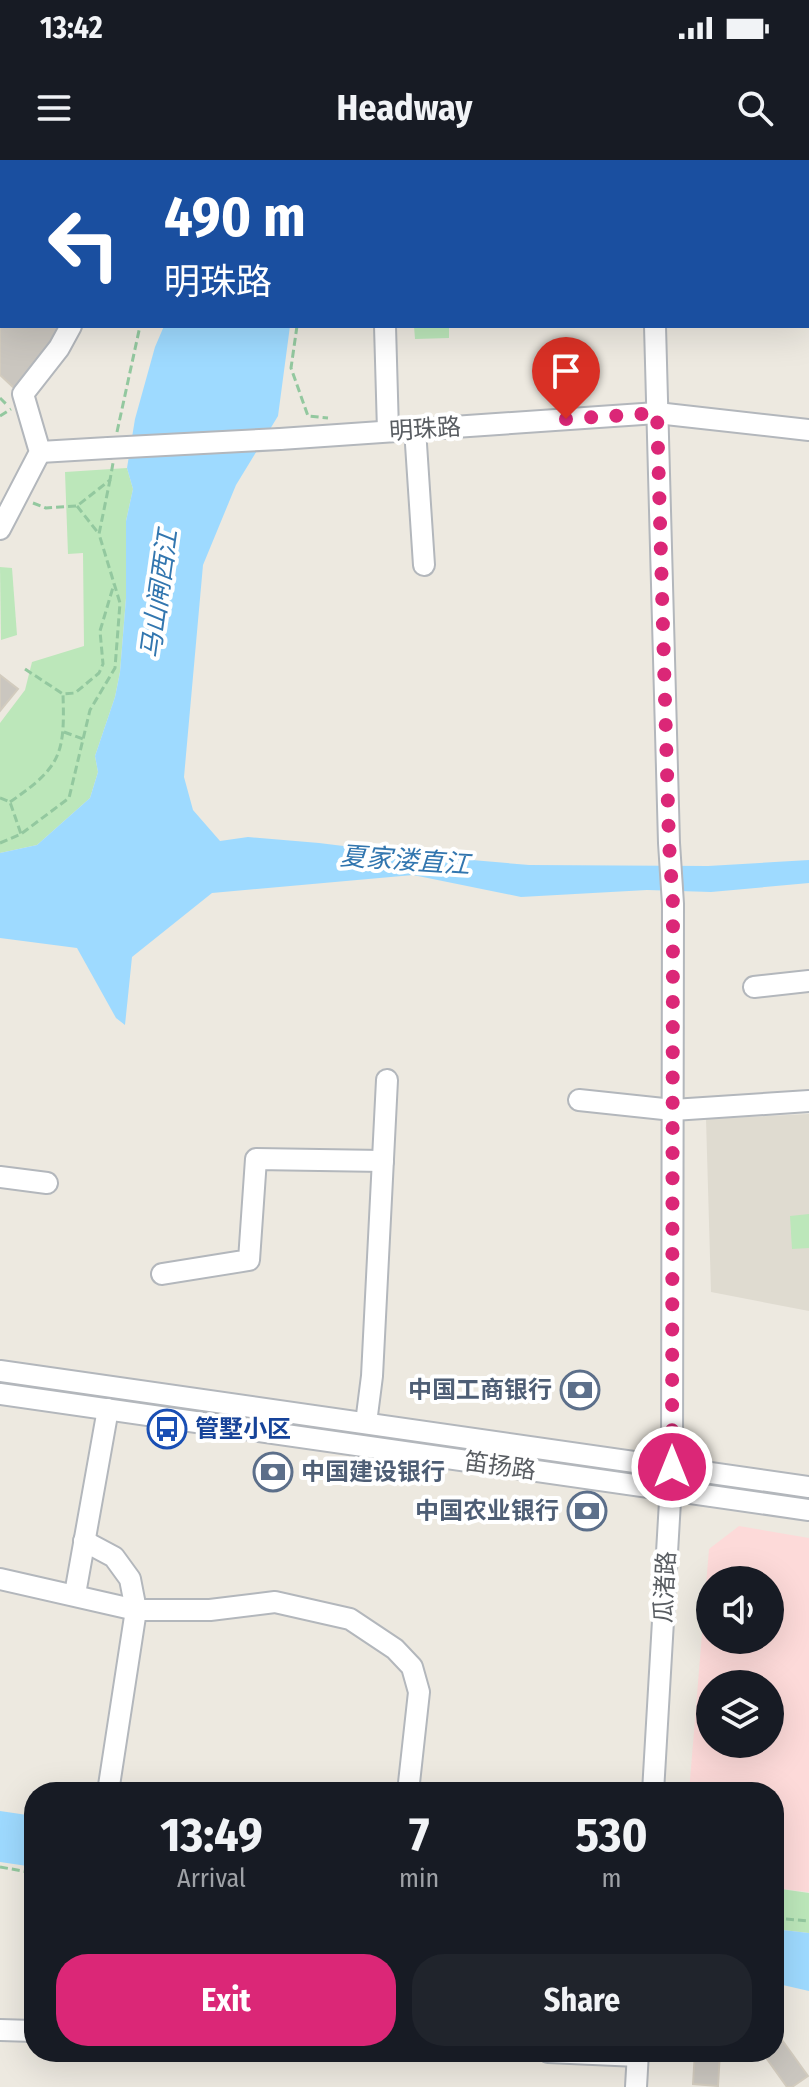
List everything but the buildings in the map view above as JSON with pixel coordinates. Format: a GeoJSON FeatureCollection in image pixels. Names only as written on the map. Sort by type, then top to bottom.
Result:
{"type":"FeatureCollection","features":[{"type":"Feature","properties":{"kind":"street"},"geometry":{"type":"LineString","coordinates":[[0,529],[40,452],[23,394],[59,348],[70,328]]}},
{"type":"Feature","properties":{"kind":"street"},"geometry":{"type":"LineString","coordinates":[[385,328],[388,431]]}},
{"type":"Feature","properties":{"kind":"street","name":"瓜渚路"},"geometry":{"type":"LineString","coordinates":[[654,1782],[672,1467],[673,1110],[673,904],[655,328]]}},
{"type":"Feature","properties":{"kind":"street","name":"明珠路"},"geometry":{"type":"LineString","coordinates":[[40,452],[657,413],[809,430]]}},
{"type":"Feature","properties":{"kind":"street"},"geometry":{"type":"LineString","coordinates":[[415,429],[424,565]]}},
{"type":"Feature","properties":{"kind":"street"},"geometry":{"type":"LineString","coordinates":[[754,987],[809,981]]}},
{"type":"Feature","properties":{"kind":"street"},"geometry":{"type":"LineString","coordinates":[[366,1423],[372,1376],[387,1080]]}},
{"type":"Feature","properties":{"kind":"street"},"geometry":{"type":"LineString","coordinates":[[579,1100],[673,1110],[809,1101]]}},
{"type":"Feature","properties":{"kind":"street"},"geometry":{"type":"LineString","coordinates":[[162,1274],[249,1260],[256,1159],[383,1161]]}},
{"type":"Feature","properties":{"kind":"street"},"geometry":{"type":"LineString","coordinates":[[0,1177],[47,1183]]}},
{"type":"Feature","properties":{"kind":"street","name":"笛扬路"},"geometry":{"type":"LineString","coordinates":[[0,1371],[809,1487]]}},
{"type":"Feature","properties":{"kind":"street","name":"笛扬路"},"geometry":{"type":"LineString","coordinates":[[0,1394],[809,1510]]}},
{"type":"Feature","properties":{"kind":"street"},"geometry":{"type":"LineString","coordinates":[[75,1594],[108,1409]]}},
{"type":"Feature","properties":{"kind":"street"},"geometry":{"type":"LineString","coordinates":[[84,1541],[114,1557],[130,1579],[136,1610],[110,1782]]}},
{"type":"Feature","properties":{"kind":"street"},"geometry":{"type":"LineString","coordinates":[[0,1579],[136,1610],[210,1610],[275,1602],[350,1619],[395,1649],[412,1667],[419,1692],[409,1782]]}},
{"type":"Feature","properties":{"kind":"street"},"geometry":{"type":"LineString","coordinates":[[0,2030],[24,2031]]}},
{"type":"Feature","properties":{"kind":"street"},"geometry":{"type":"LineString","coordinates":[[636,2087],[638,2062]]}},
{"type":"Feature","properties":{"kind":"path"},"geometry":{"type":"LineString","coordinates":[[297,328],[291,368],[308,416],[330,418],[334,435]]}},
{"type":"Feature","properties":{"kind":"path"},"geometry":{"type":"LineString","coordinates":[[0,416],[11,409]]}},
{"type":"Feature","properties":{"kind":"path"},"geometry":{"type":"LineString","coordinates":[[99,534],[110,480]]}},
{"type":"Feature","properties":{"kind":"path"},"geometry":{"type":"LineString","coordinates":[[0,843],[21,834],[69,798],[90,710],[115,668],[120,603],[99,534],[77,506]]}},
{"type":"Feature","properties":{"kind":"path"},"geometry":{"type":"LineString","coordinates":[[25,669],[63,694],[75,693],[99,673],[103,664],[100,631],[114,584]]}},
{"type":"Feature","properties":{"kind":"path"},"geometry":{"type":"LineString","coordinates":[[99,673],[109,678]]}},
{"type":"Feature","properties":{"kind":"path"},"geometry":{"type":"LineString","coordinates":[[10,802],[36,784],[59,756],[64,732],[63,694]]}},
{"type":"Feature","properties":{"kind":"path"},"geometry":{"type":"LineString","coordinates":[[64,732],[83,739]]}},
{"type":"Feature","properties":{"kind":"path"},"geometry":{"type":"LineString","coordinates":[[0,798],[10,802],[21,834]]}},
{"type":"Feature","properties":{"kind":"path"},"geometry":{"type":"LineString","coordinates":[[0,1867],[24,1871]]}},
{"type":"Feature","properties":{"kind":"path"},"geometry":{"type":"LineString","coordinates":[[784,1919],[809,1921]]}},
{"type":"Feature","properties":{"kind":"shaded area"},"geometry":{"type":"Polygon","coordinates":[[[809,1114],[809,1311],[711,1292],[706,1119],[809,1114]]]}},
{"type":"Feature","properties":{"kind":"shaded area"},"geometry":{"type":"Polygon","coordinates":[[[739,1526],[809,1538],[809,1892],[784,1889],[784,1782],[690,1782],[696,1707],[696,1758],[784,1758],[784,1670],[699,1670],[700,1654],[784,1654],[784,1566],[708,1566],[709,1549],[739,1526]]]}},
{"type":"Feature","properties":{"kind":"green space"},"geometry":{"type":"Polygon","coordinates":[[[414,328],[449,328],[449,338],[415,339],[414,328]]]}},
{"type":"Feature","properties":{"kind":"green space"},"geometry":{"type":"Polygon","coordinates":[[[127,468],[133,489],[126,521],[126,598],[120,672],[95,756],[98,772],[90,798],[37,845],[0,853],[0,723],[25,690],[32,662],[84,646],[83,553],[68,554],[65,472],[127,468]]]}},
{"type":"Feature","properties":{"kind":"green space"},"geometry":{"type":"Polygon","coordinates":[[[0,567],[12,568],[17,635],[1,640],[0,567]]]}},
{"type":"Feature","properties":{"kind":"green space"},"geometry":{"type":"Polygon","coordinates":[[[809,1214],[809,1248],[792,1249],[790,1216],[809,1214]]]}},
{"type":"Feature","properties":{"kind":"green space"},"geometry":{"type":"Polygon","coordinates":[[[784,1889],[809,1893],[809,1933],[784,1930],[784,1889]]]}},
{"type":"Feature","properties":{"kind":"water"},"geometry":{"type":"Polygon","coordinates":[[[163,328],[290,328],[278,416],[236,485],[203,565],[184,777],[193,810],[220,841],[248,837],[529,865],[708,866],[809,860],[809,883],[711,892],[647,890],[521,897],[413,875],[212,893],[132,957],[125,1025],[116,1018],[77,948],[0,938],[0,853],[37,845],[90,798],[98,772],[95,756],[120,672],[126,598],[126,521],[133,489],[127,468],[135,419],[163,328]]]}},
{"type":"Feature","properties":{"kind":"water"},"geometry":{"type":"Polygon","coordinates":[[[0,1811],[24,1815],[24,1866],[0,1862],[0,1811]]]}},
{"type":"Feature","properties":{"kind":"water"},"geometry":{"type":"Polygon","coordinates":[[[784,1930],[809,1933],[809,1991],[784,1985],[784,1930]]]}},
{"type":"Feature","properties":{"kind":"place","name":"中国工商银行"},"geometry":{"type":"Point","coordinates":[580,1390]}},
{"type":"Feature","properties":{"kind":"place","name":"管墅小区"},"geometry":{"type":"Point","coordinates":[167,1429]}},
{"type":"Feature","properties":{"kind":"place","name":"中国建设银行"},"geometry":{"type":"Point","coordinates":[273,1472]}},
{"type":"Feature","properties":{"kind":"place","name":"中国农业银行"},"geometry":{"type":"Point","coordinates":[587,1511]}},
{"type":"Feature","properties":{"kind":"route"},"geometry":{"type":"LineString","coordinates":[[566,419],[657,413],[673,904],[672,1467]]}},
{"type":"Feature","properties":{"kind":"water label","name":"马山闸西江"},"geometry":{"type":"Point","coordinates":[159,594]}},
{"type":"Feature","properties":{"kind":"water label","name":"夏家溇直江"},"geometry":{"type":"Point","coordinates":[405,860]}}]}
